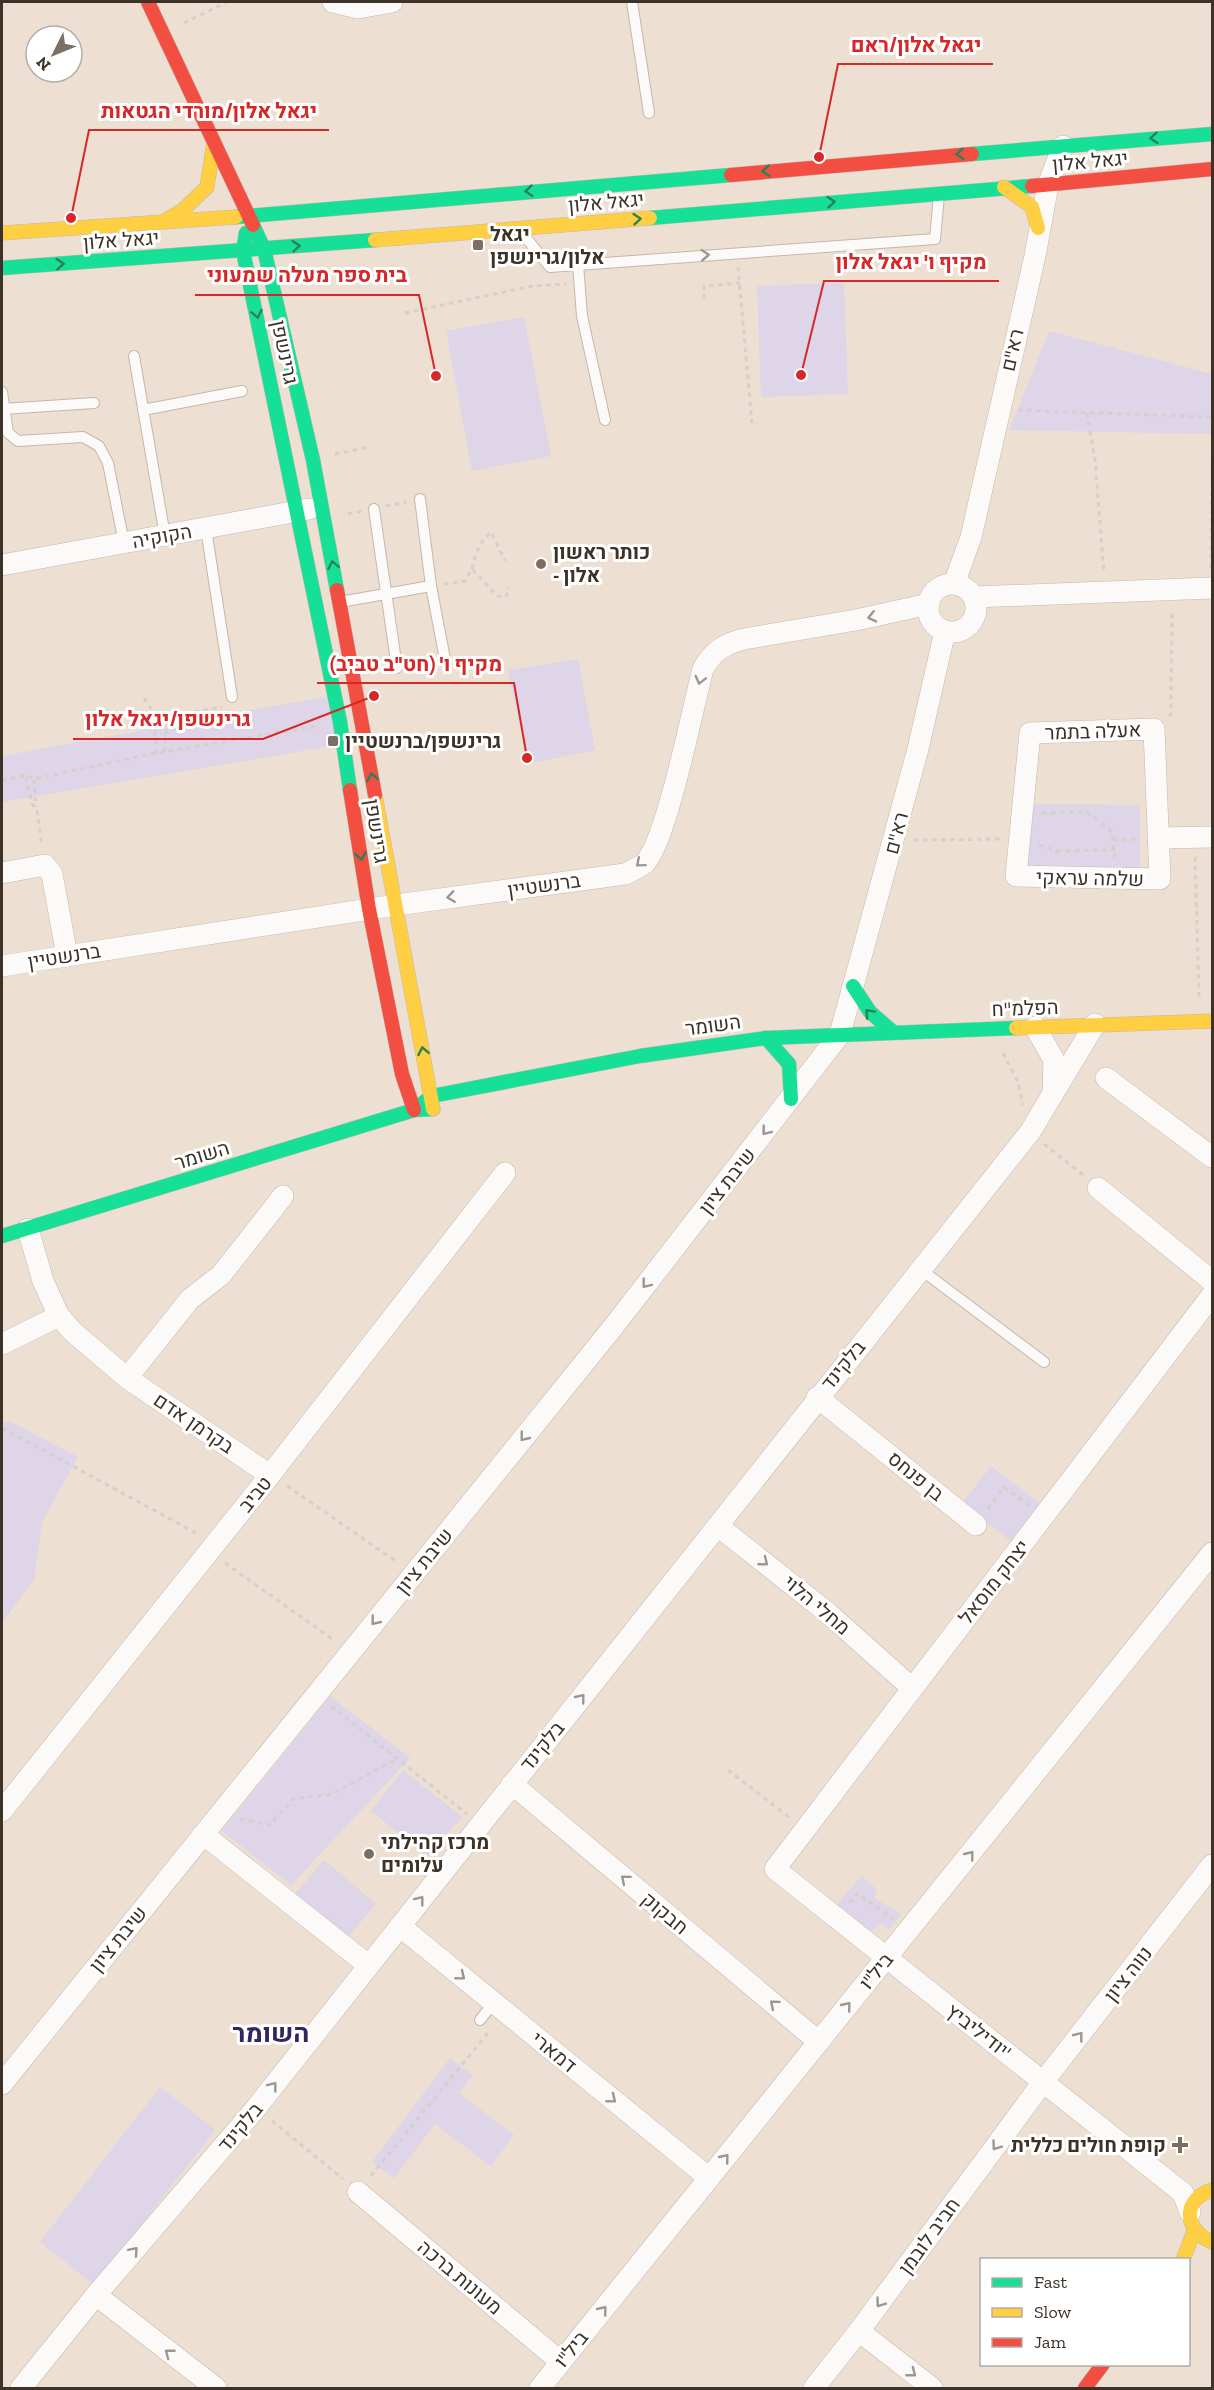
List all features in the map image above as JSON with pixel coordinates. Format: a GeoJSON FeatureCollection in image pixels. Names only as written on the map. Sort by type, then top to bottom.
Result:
{"type":"FeatureCollection","features":[{"type":"Feature","properties":{"kind":"street"},"geometry":{"type":"LineString","coordinates":[[148,2],[249,216]]}},
{"type":"Feature","properties":{"kind":"street"},"geometry":{"type":"LineString","coordinates":[[333,2],[358,8],[392,2]]}},
{"type":"Feature","properties":{"kind":"street","name":"יגאל אלון"},"geometry":{"type":"LineString","coordinates":[[2,233],[249,216],[1212,134]]}},
{"type":"Feature","properties":{"kind":"street"},"geometry":{"type":"LineString","coordinates":[[166,220],[183,210],[207,187],[214,141]]}},
{"type":"Feature","properties":{"kind":"street","name":"רא\"ם"},"geometry":{"type":"LineString","coordinates":[[954,584],[971,537],[1035,256],[1058,184],[1063,146]]}},
{"type":"Feature","properties":{"kind":"street","name":"יגאל אלון"},"geometry":{"type":"LineString","coordinates":[[2,268],[243,251],[1058,184],[1212,169]]}},
{"type":"Feature","properties":{"kind":"street","name":"רא\"ם"},"geometry":{"type":"LineString","coordinates":[[1035,256],[1038,228],[1058,184]]}},
{"type":"Feature","properties":{"kind":"street"},"geometry":{"type":"LineString","coordinates":[[1004,187],[1032,207],[1038,228]]}},
{"type":"Feature","properties":{"kind":"street","name":"גרינשפן"},"geometry":{"type":"LineString","coordinates":[[249,216],[264,249],[313,460],[433,1103]]}},
{"type":"Feature","properties":{"kind":"street","name":"גרינשפן"},"geometry":{"type":"LineString","coordinates":[[249,216],[243,251],[340,722],[369,909],[402,1074],[414,1110]]}},
{"type":"Feature","properties":{"kind":"street","name":"הקוקיה"},"geometry":{"type":"LineString","coordinates":[[2,565],[321,506]]}},
{"type":"Feature","properties":{"kind":"street"},"geometry":{"type":"LineString","coordinates":[[947,584],[954,584],[969,591],[974,597],[976,613],[968,626],[961,630],[939,628],[930,617],[929,604],[935,591],[947,584]]}},
{"type":"Feature","properties":{"kind":"street"},"geometry":{"type":"LineString","coordinates":[[974,597],[1212,588]]}},
{"type":"Feature","properties":{"kind":"street","name":"ברנשטיין"},"geometry":{"type":"LineString","coordinates":[[2,966],[396,904],[625,874],[645,863],[656,845],[702,669],[711,655],[726,644],[744,639],[856,620],[929,604]]}},
{"type":"Feature","properties":{"kind":"street","name":"רא\"ם"},"geometry":{"type":"LineString","coordinates":[[840,1034],[894,840],[945,630]]}},
{"type":"Feature","properties":{"kind":"street","name":"אעלה בתמר"},"geometry":{"type":"LineString","coordinates":[[1019,839],[1030,733],[1154,729],[1158,838]]}},
{"type":"Feature","properties":{"kind":"street"},"geometry":{"type":"LineString","coordinates":[[1158,838],[1203,837]]}},
{"type":"Feature","properties":{"kind":"street","name":"שלמה עראקי"},"geometry":{"type":"LineString","coordinates":[[1019,839],[1016,876],[1160,879],[1158,838]]}},
{"type":"Feature","properties":{"kind":"street"},"geometry":{"type":"LineString","coordinates":[[2,873],[45,865],[52,874],[67,956]]}},
{"type":"Feature","properties":{"kind":"street"},"geometry":{"type":"LineString","coordinates":[[853,986],[862,1005],[877,1021],[893,1032]]}},
{"type":"Feature","properties":{"kind":"street","name":"הפלמ\"ח"},"geometry":{"type":"LineString","coordinates":[[840,1034],[1206,1021]]}},
{"type":"Feature","properties":{"kind":"street","name":"בלקינד"},"geometry":{"type":"LineString","coordinates":[[21,2388],[96,2295],[256,2108],[718,1526],[817,1397],[1030,1132],[1095,1024]]}},
{"type":"Feature","properties":{"kind":"street"},"geometry":{"type":"LineString","coordinates":[[1035,1027],[1054,1060],[1053,1096]]}},
{"type":"Feature","properties":{"kind":"street","name":"השומר"},"geometry":{"type":"LineString","coordinates":[[2,1236],[433,1103],[593,1065],[721,1043],[840,1034]]}},
{"type":"Feature","properties":{"kind":"street","name":"שיבת ציון"},"geometry":{"type":"LineString","coordinates":[[2,2084],[621,1317],[840,1034]]}},
{"type":"Feature","properties":{"kind":"street"},"geometry":{"type":"LineString","coordinates":[[766,1038],[789,1064],[791,1099]]}},
{"type":"Feature","properties":{"kind":"street","name":"השומר"},"geometry":{"type":"LineString","coordinates":[[433,1103],[457,1106],[593,1065]]}},
{"type":"Feature","properties":{"kind":"street"},"geometry":{"type":"LineString","coordinates":[[1106,1078],[1212,1157]]}},
{"type":"Feature","properties":{"kind":"street","name":"טביב"},"geometry":{"type":"LineString","coordinates":[[2,1811],[270,1475],[505,1173]]}},
{"type":"Feature","properties":{"kind":"street"},"geometry":{"type":"LineString","coordinates":[[1098,1188],[1212,1281]]}},
{"type":"Feature","properties":{"kind":"street"},"geometry":{"type":"LineString","coordinates":[[127,1378],[190,1299],[221,1275],[283,1196]]}},
{"type":"Feature","properties":{"kind":"street","name":"בקרמן אדם"},"geometry":{"type":"LineString","coordinates":[[28,1229],[43,1281],[59,1316],[72,1331],[127,1378],[270,1475]]}},
{"type":"Feature","properties":{"kind":"street","name":"יצחק מוסאל"},"geometry":{"type":"LineString","coordinates":[[775,1869],[1044,1516],[1210,1303]]}},
{"type":"Feature","properties":{"kind":"street"},"geometry":{"type":"LineString","coordinates":[[2,1344],[59,1316]]}},
{"type":"Feature","properties":{"kind":"street","name":"בן פנחס"},"geometry":{"type":"LineString","coordinates":[[817,1397],[976,1525]]}},
{"type":"Feature","properties":{"kind":"street","name":"מחלי הלוי"},"geometry":{"type":"LineString","coordinates":[[718,1526],[829,1614],[912,1688]]}},
{"type":"Feature","properties":{"kind":"street","name":"ביל\"ו"},"geometry":{"type":"LineString","coordinates":[[540,2388],[1212,1553]]}},
{"type":"Feature","properties":{"kind":"street","name":"חבקוק"},"geometry":{"type":"LineString","coordinates":[[512,1784],[819,2042]]}},
{"type":"Feature","properties":{"kind":"street"},"geometry":{"type":"LineString","coordinates":[[203,1834],[368,1965]]}},
{"type":"Feature","properties":{"kind":"street","name":"נווה ציון"},"geometry":{"type":"LineString","coordinates":[[1043,2082],[1212,1865]]}},
{"type":"Feature","properties":{"kind":"street","name":"יודיליביץ'"},"geometry":{"type":"LineString","coordinates":[[775,1869],[1196,2204]]}},
{"type":"Feature","properties":{"kind":"street","name":"דמארי"},"geometry":{"type":"LineString","coordinates":[[400,1926],[709,2178]]}},
{"type":"Feature","properties":{"kind":"street","name":"חביב לובמן"},"geometry":{"type":"LineString","coordinates":[[814,2388],[859,2331],[1043,2082]]}},
{"type":"Feature","properties":{"kind":"street","name":"מעונות ברכה"},"geometry":{"type":"LineString","coordinates":[[358,2192],[561,2362]]}},
{"type":"Feature","properties":{"kind":"street"},"geometry":{"type":"LineString","coordinates":[[1196,2204],[1201,2238],[1211,2242]]}},
{"type":"Feature","properties":{"kind":"street"},"geometry":{"type":"LineString","coordinates":[[1184,2257],[1196,2204]]}},
{"type":"Feature","properties":{"kind":"street"},"geometry":{"type":"LineString","coordinates":[[1184,2257],[1211,2242]]}},
{"type":"Feature","properties":{"kind":"street"},"geometry":{"type":"LineString","coordinates":[[96,2295],[216,2388]]}},
{"type":"Feature","properties":{"kind":"street"},"geometry":{"type":"LineString","coordinates":[[859,2331],[932,2388]]}},
{"type":"Feature","properties":{"kind":"street"},"geometry":{"type":"LineString","coordinates":[[1085,2388],[1102,2366]]}},
{"type":"Feature","properties":{"kind":"lane"},"geometry":{"type":"LineString","coordinates":[[632,2],[649,113]]}},
{"type":"Feature","properties":{"kind":"lane"},"geometry":{"type":"LineString","coordinates":[[518,228],[550,267],[935,239],[939,193]]}},
{"type":"Feature","properties":{"kind":"lane"},"geometry":{"type":"LineString","coordinates":[[578,264],[582,316],[605,420]]}},
{"type":"Feature","properties":{"kind":"lane"},"geometry":{"type":"LineString","coordinates":[[134,356],[165,536]]}},
{"type":"Feature","properties":{"kind":"lane"},"geometry":{"type":"LineString","coordinates":[[143,410],[242,391]]}},
{"type":"Feature","properties":{"kind":"lane"},"geometry":{"type":"LineString","coordinates":[[2,392],[2,409],[8,433],[18,441],[82,437],[99,446],[108,463],[124,543]]}},
{"type":"Feature","properties":{"kind":"lane"},"geometry":{"type":"LineString","coordinates":[[2,409],[94,403]]}},
{"type":"Feature","properties":{"kind":"lane"},"geometry":{"type":"LineString","coordinates":[[420,499],[431,586],[445,659]]}},
{"type":"Feature","properties":{"kind":"lane"},"geometry":{"type":"LineString","coordinates":[[374,509],[397,668]]}},
{"type":"Feature","properties":{"kind":"lane"},"geometry":{"type":"LineString","coordinates":[[206,529],[231,697]]}},
{"type":"Feature","properties":{"kind":"lane"},"geometry":{"type":"LineString","coordinates":[[340,602],[431,586]]}},
{"type":"Feature","properties":{"kind":"lane"},"geometry":{"type":"LineString","coordinates":[[920,1269],[1044,1362]]}},
{"type":"Feature","properties":{"kind":"lane"},"geometry":{"type":"LineString","coordinates":[[480,2020],[500,2007]]}},
{"type":"Feature","properties":{"kind":"path"},"geometry":{"type":"LineString","coordinates":[[163,34],[227,2]]}},
{"type":"Feature","properties":{"kind":"path"},"geometry":{"type":"LineString","coordinates":[[737,253],[752,423]]}},
{"type":"Feature","properties":{"kind":"path"},"geometry":{"type":"LineString","coordinates":[[405,313],[532,286],[580,282]]}},
{"type":"Feature","properties":{"kind":"path"},"geometry":{"type":"LineString","coordinates":[[704,299],[704,286],[740,283]]}},
{"type":"Feature","properties":{"kind":"path"},"geometry":{"type":"LineString","coordinates":[[998,411],[1212,417]]}},
{"type":"Feature","properties":{"kind":"path"},"geometry":{"type":"LineString","coordinates":[[1088,414],[1095,460],[1105,591]]}},
{"type":"Feature","properties":{"kind":"path"},"geometry":{"type":"LineString","coordinates":[[313,460],[370,447]]}},
{"type":"Feature","properties":{"kind":"path"},"geometry":{"type":"LineString","coordinates":[[1211,563],[1212,452]]}},
{"type":"Feature","properties":{"kind":"path"},"geometry":{"type":"LineString","coordinates":[[431,586],[465,581],[472,569],[476,552],[483,539],[491,532],[505,561]]}},
{"type":"Feature","properties":{"kind":"path"},"geometry":{"type":"LineString","coordinates":[[472,569],[496,596],[506,597],[508,587]]}},
{"type":"Feature","properties":{"kind":"path"},"geometry":{"type":"LineString","coordinates":[[1154,729],[1171,715],[1172,590]]}},
{"type":"Feature","properties":{"kind":"path"},"geometry":{"type":"LineString","coordinates":[[397,668],[445,659]]}},
{"type":"Feature","properties":{"kind":"path"},"geometry":{"type":"LineString","coordinates":[[164,752],[168,716],[222,706],[231,697]]}},
{"type":"Feature","properties":{"kind":"path"},"geometry":{"type":"LineString","coordinates":[[144,698],[154,713],[156,753]]}},
{"type":"Feature","properties":{"kind":"path"},"geometry":{"type":"LineString","coordinates":[[2,781],[26,775],[34,779],[156,753],[340,722]]}},
{"type":"Feature","properties":{"kind":"path"},"geometry":{"type":"LineString","coordinates":[[26,775],[32,804],[37,810]]}},
{"type":"Feature","properties":{"kind":"path"},"geometry":{"type":"LineString","coordinates":[[34,779],[45,865]]}},
{"type":"Feature","properties":{"kind":"path"},"geometry":{"type":"LineString","coordinates":[[1022,813],[1087,812],[1112,832],[1115,850],[1114,878]]}},
{"type":"Feature","properties":{"kind":"path"},"geometry":{"type":"LineString","coordinates":[[1203,837],[1206,1021]]}},
{"type":"Feature","properties":{"kind":"path"},"geometry":{"type":"LineString","coordinates":[[1113,840],[1158,838]]}},
{"type":"Feature","properties":{"kind":"path"},"geometry":{"type":"LineString","coordinates":[[894,840],[1019,839],[1057,851],[1115,850]]}},
{"type":"Feature","properties":{"kind":"path"},"geometry":{"type":"LineString","coordinates":[[1056,877],[1057,851]]}},
{"type":"Feature","properties":{"kind":"path"},"geometry":{"type":"LineString","coordinates":[[998,1049],[1006,1055],[1018,1082],[1030,1132],[1098,1188]]}},
{"type":"Feature","properties":{"kind":"path"},"geometry":{"type":"LineString","coordinates":[[2,1436],[4,1429],[212,1547],[351,1652]]}},
{"type":"Feature","properties":{"kind":"path"},"geometry":{"type":"LineString","coordinates":[[270,1475],[414,1574]]}},
{"type":"Feature","properties":{"kind":"path"},"geometry":{"type":"LineString","coordinates":[[976,1525],[1004,1487],[1044,1516]]}},
{"type":"Feature","properties":{"kind":"path"},"geometry":{"type":"LineString","coordinates":[[316,1695],[480,1824]]}},
{"type":"Feature","properties":{"kind":"path"},"geometry":{"type":"LineString","coordinates":[[219,1815],[270,1825],[293,1799],[332,1794],[397,1759]]}},
{"type":"Feature","properties":{"kind":"path"},"geometry":{"type":"LineString","coordinates":[[728,1770],[804,1830]]}},
{"type":"Feature","properties":{"kind":"path"},"geometry":{"type":"LineString","coordinates":[[838,1918],[858,1893],[896,1921]]}},
{"type":"Feature","properties":{"kind":"path"},"geometry":{"type":"LineString","coordinates":[[256,2108],[358,2192],[500,2007]]}},
{"type":"Feature","properties":{"kind":"shaded area"},"geometry":{"type":"Polygon","coordinates":[[[844,283],[848,394],[761,397],[757,286],[844,283]]]}},
{"type":"Feature","properties":{"kind":"shaded area"},"geometry":{"type":"Polygon","coordinates":[[[524,317],[551,456],[472,471],[446,331],[524,317]]]}},
{"type":"Feature","properties":{"kind":"shaded area"},"geometry":{"type":"Polygon","coordinates":[[[1049,331],[1212,374],[1212,434],[1009,430],[1049,331]]]}},
{"type":"Feature","properties":{"kind":"shaded area"},"geometry":{"type":"Polygon","coordinates":[[[578,659],[595,750],[528,764],[508,670],[578,659]]]}},
{"type":"Feature","properties":{"kind":"shaded area"},"geometry":{"type":"Polygon","coordinates":[[[335,695],[344,744],[2,802],[2,756],[335,695]]]}},
{"type":"Feature","properties":{"kind":"shaded area"},"geometry":{"type":"Polygon","coordinates":[[[1030,804],[1140,805],[1140,868],[1025,865],[1030,804]]]}},
{"type":"Feature","properties":{"kind":"shaded area"},"geometry":{"type":"Polygon","coordinates":[[[9,1421],[78,1457],[42,1522],[34,1580],[2,1623],[2,1423],[9,1421]]]}},
{"type":"Feature","properties":{"kind":"shaded area"},"geometry":{"type":"Polygon","coordinates":[[[991,1466],[1042,1505],[1014,1543],[962,1504],[991,1466]]]}},
{"type":"Feature","properties":{"kind":"shaded area"},"geometry":{"type":"Polygon","coordinates":[[[330,1696],[410,1758],[291,1885],[222,1831],[330,1696]]]}},
{"type":"Feature","properties":{"kind":"shaded area"},"geometry":{"type":"Polygon","coordinates":[[[403,1770],[462,1817],[427,1856],[371,1811],[403,1770]]]}},
{"type":"Feature","properties":{"kind":"shaded area"},"geometry":{"type":"Polygon","coordinates":[[[324,1860],[376,1904],[346,1939],[294,1895],[324,1860]]]}},
{"type":"Feature","properties":{"kind":"shaded area"},"geometry":{"type":"Polygon","coordinates":[[[862,1876],[877,1890],[874,1898],[902,1914],[889,1929],[881,1923],[867,1934],[838,1911],[839,1902],[862,1876]]]}},
{"type":"Feature","properties":{"kind":"shaded area"},"geometry":{"type":"Polygon","coordinates":[[[450,2058],[473,2075],[459,2093],[514,2135],[491,2166],[435,2124],[394,2178],[372,2162],[450,2058]]]}},
{"type":"Feature","properties":{"kind":"shaded area"},"geometry":{"type":"Polygon","coordinates":[[[160,2087],[215,2130],[94,2285],[40,2242],[160,2087]]]}},
{"type":"Feature","properties":{"kind":"traffic: fast"},"geometry":{"type":"LineString","coordinates":[[972,154],[1212,134]]}},
{"type":"Feature","properties":{"kind":"traffic: fast"},"geometry":{"type":"LineString","coordinates":[[236,217],[731,175]]}},
{"type":"Feature","properties":{"kind":"traffic: fast"},"geometry":{"type":"LineString","coordinates":[[650,218],[1032,186]]}},
{"type":"Feature","properties":{"kind":"traffic: fast"},"geometry":{"type":"LineString","coordinates":[[253,225],[264,249],[313,460],[337,590]]}},
{"type":"Feature","properties":{"kind":"traffic: fast"},"geometry":{"type":"LineString","coordinates":[[246,233],[243,251],[340,722],[350,790]]}},
{"type":"Feature","properties":{"kind":"traffic: fast"},"geometry":{"type":"LineString","coordinates":[[2,268],[375,240]]}},
{"type":"Feature","properties":{"kind":"traffic: fast"},"geometry":{"type":"LineString","coordinates":[[853,986],[870,1012],[893,1032]]}},
{"type":"Feature","properties":{"kind":"traffic: fast"},"geometry":{"type":"LineString","coordinates":[[416,1108],[432,1096],[640,1056],[766,1038],[1016,1028]]}},
{"type":"Feature","properties":{"kind":"traffic: fast"},"geometry":{"type":"LineString","coordinates":[[766,1038],[789,1064],[791,1099]]}},
{"type":"Feature","properties":{"kind":"traffic: fast"},"geometry":{"type":"LineString","coordinates":[[2,1236],[414,1110],[433,1109]]}},
{"type":"Feature","properties":{"kind":"traffic: slow"},"geometry":{"type":"LineString","coordinates":[[166,220],[183,210],[207,187],[214,141]]}},
{"type":"Feature","properties":{"kind":"traffic: slow"},"geometry":{"type":"LineString","coordinates":[[1004,187],[1032,207],[1038,228]]}},
{"type":"Feature","properties":{"kind":"traffic: slow"},"geometry":{"type":"LineString","coordinates":[[2,233],[236,217]]}},
{"type":"Feature","properties":{"kind":"traffic: slow"},"geometry":{"type":"LineString","coordinates":[[375,240],[650,218]]}},
{"type":"Feature","properties":{"kind":"traffic: slow"},"geometry":{"type":"LineString","coordinates":[[375,795],[433,1109]]}},
{"type":"Feature","properties":{"kind":"traffic: slow"},"geometry":{"type":"LineString","coordinates":[[1016,1028],[1212,1021]]}},
{"type":"Feature","properties":{"kind":"traffic: slow"},"geometry":{"type":"LineString","coordinates":[[1212,2190],[1195,2201],[1190,2215],[1196,2230],[1212,2242]]}},
{"type":"Feature","properties":{"kind":"traffic: slow"},"geometry":{"type":"LineString","coordinates":[[1184,2258],[1194,2231]]}},
{"type":"Feature","properties":{"kind":"traffic: jam"},"geometry":{"type":"LineString","coordinates":[[148,2],[253,225]]}},
{"type":"Feature","properties":{"kind":"traffic: jam"},"geometry":{"type":"LineString","coordinates":[[731,175],[972,154]]}},
{"type":"Feature","properties":{"kind":"traffic: jam"},"geometry":{"type":"LineString","coordinates":[[1032,186],[1212,169]]}},
{"type":"Feature","properties":{"kind":"traffic: jam"},"geometry":{"type":"LineString","coordinates":[[337,590],[375,795]]}},
{"type":"Feature","properties":{"kind":"traffic: jam"},"geometry":{"type":"LineString","coordinates":[[350,790],[369,909],[402,1074],[414,1110]]}},
{"type":"Feature","properties":{"kind":"traffic: jam"},"geometry":{"type":"LineString","coordinates":[[1085,2388],[1102,2366]]}},
{"type":"Feature","properties":{"kind":"place","name":"יגאל אלון/ראם"},"geometry":{"type":"Point","coordinates":[819,157]}},
{"type":"Feature","properties":{"kind":"place","name":"יגאל אלון/מורדי הגטאות"},"geometry":{"type":"Point","coordinates":[71,218]}},
{"type":"Feature","properties":{"kind":"place","name":"יגאל אלון/גרינשפן"},"geometry":{"type":"Point","coordinates":[478,245]}},
{"type":"Feature","properties":{"kind":"place","name":"מקיף ו' יגאל אלון"},"geometry":{"type":"Point","coordinates":[801,375]}},
{"type":"Feature","properties":{"kind":"place","name":"בית ספר מעלה שמעוני"},"geometry":{"type":"Point","coordinates":[436,376]}},
{"type":"Feature","properties":{"kind":"place","name":"כותר ראשון - אלון"},"geometry":{"type":"Point","coordinates":[541,564]}},
{"type":"Feature","properties":{"kind":"place","name":"גרינשפן/יגאל אלון"},"geometry":{"type":"Point","coordinates":[374,696]}},
{"type":"Feature","properties":{"kind":"place","name":"גרינשפן/ברנשטיין"},"geometry":{"type":"Point","coordinates":[333,741]}},
{"type":"Feature","properties":{"kind":"place","name":"מקיף ו' (חט\"ב טביב)"},"geometry":{"type":"Point","coordinates":[527,758]}},
{"type":"Feature","properties":{"kind":"place","name":"מרכז קהילתי עלומים"},"geometry":{"type":"Point","coordinates":[369,1854]}},
{"type":"Feature","properties":{"kind":"place","name":"קופת חולים כללית"},"geometry":{"type":"Point","coordinates":[1180,2145]}},
{"type":"Feature","properties":{"kind":"district","name":"השומר"},"geometry":{"type":"Point","coordinates":[271,2033]}}]}
